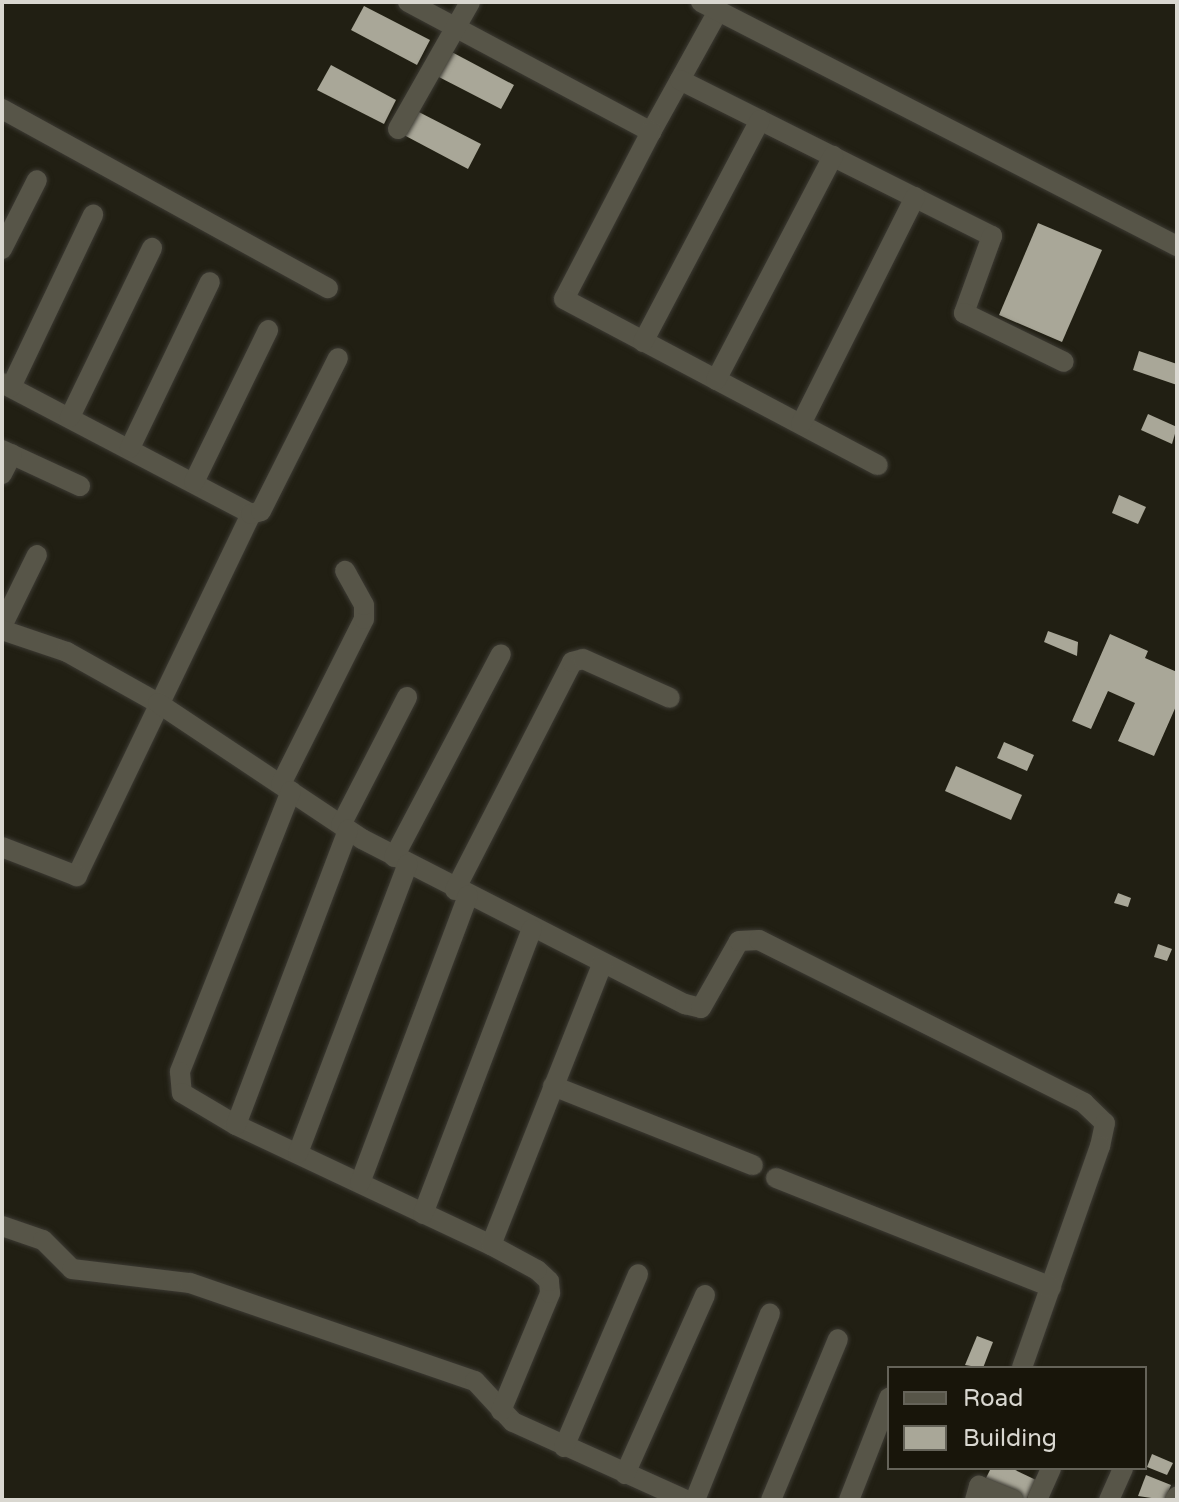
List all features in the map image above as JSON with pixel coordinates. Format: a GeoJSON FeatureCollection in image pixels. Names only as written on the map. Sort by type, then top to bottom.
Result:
{"type":"FeatureCollection","features":[{"type":"Feature","properties":{"kind":"street"},"geometry":{"type":"LineString","coordinates":[[408,2],[651,132]]}},
{"type":"Feature","properties":{"kind":"street"},"geometry":{"type":"LineString","coordinates":[[398,129],[470,2]]}},
{"type":"Feature","properties":{"kind":"street"},"geometry":{"type":"LineString","coordinates":[[878,465],[564,299],[680,80],[709,6],[1177,246]]}},
{"type":"Feature","properties":{"kind":"street"},"geometry":{"type":"LineString","coordinates":[[680,80],[992,236],[964,313],[1064,362]]}},
{"type":"Feature","properties":{"kind":"street"},"geometry":{"type":"LineString","coordinates":[[2,109],[328,288]]}},
{"type":"Feature","properties":{"kind":"street"},"geometry":{"type":"LineString","coordinates":[[643,342],[760,120]]}},
{"type":"Feature","properties":{"kind":"street"},"geometry":{"type":"LineString","coordinates":[[716,380],[833,156]]}},
{"type":"Feature","properties":{"kind":"street"},"geometry":{"type":"LineString","coordinates":[[2,249],[37,180]]}},
{"type":"Feature","properties":{"kind":"street"},"geometry":{"type":"LineString","coordinates":[[801,424],[915,197]]}},
{"type":"Feature","properties":{"kind":"street"},"geometry":{"type":"LineString","coordinates":[[93,215],[6,385],[251,514],[261,511],[338,358]]}},
{"type":"Feature","properties":{"kind":"street"},"geometry":{"type":"LineString","coordinates":[[70,417],[152,248]]}},
{"type":"Feature","properties":{"kind":"street"},"geometry":{"type":"LineString","coordinates":[[130,448],[210,282]]}},
{"type":"Feature","properties":{"kind":"street"},"geometry":{"type":"LineString","coordinates":[[194,482],[268,330]]}},
{"type":"Feature","properties":{"kind":"street"},"geometry":{"type":"LineString","coordinates":[[2,474],[7,452],[80,486]]}},
{"type":"Feature","properties":{"kind":"street"},"geometry":{"type":"LineString","coordinates":[[2,847],[77,876],[251,514]]}},
{"type":"Feature","properties":{"kind":"street"},"geometry":{"type":"LineString","coordinates":[[37,555],[2,628],[67,652],[158,703],[344,827],[462,893],[602,965],[701,1008],[739,941],[759,940],[1084,1103],[1105,1123],[1023,1366]]}},
{"type":"Feature","properties":{"kind":"street"},"geometry":{"type":"LineString","coordinates":[[345,571],[364,605],[364,619],[286,787],[180,1072],[182,1093],[236,1125],[491,1245],[537,1270],[549,1281],[550,1293],[501,1411]]}},
{"type":"Feature","properties":{"kind":"street"},"geometry":{"type":"LineString","coordinates":[[298,1153],[401,860],[501,654]]}},
{"type":"Feature","properties":{"kind":"street"},"geometry":{"type":"LineString","coordinates":[[360,1183],[462,893],[572,662],[583,659],[670,698]]}},
{"type":"Feature","properties":{"kind":"street"},"geometry":{"type":"LineString","coordinates":[[236,1125],[344,827],[407,697]]}},
{"type":"Feature","properties":{"kind":"street"},"geometry":{"type":"LineString","coordinates":[[423,1214],[532,929]]}},
{"type":"Feature","properties":{"kind":"street"},"geometry":{"type":"LineString","coordinates":[[491,1245],[602,965]]}},
{"type":"Feature","properties":{"kind":"street"},"geometry":{"type":"LineString","coordinates":[[553,1086],[753,1165]]}},
{"type":"Feature","properties":{"kind":"street"},"geometry":{"type":"LineString","coordinates":[[776,1178],[1051,1287]]}},
{"type":"Feature","properties":{"kind":"street"},"geometry":{"type":"LineString","coordinates":[[2,1226],[43,1240],[72,1269],[190,1283],[475,1381],[501,1411],[564,1447],[686,1500]]}},
{"type":"Feature","properties":{"kind":"street"},"geometry":{"type":"LineString","coordinates":[[564,1447],[638,1274]]}},
{"type":"Feature","properties":{"kind":"street"},"geometry":{"type":"LineString","coordinates":[[625,1474],[705,1295]]}},
{"type":"Feature","properties":{"kind":"street"},"geometry":{"type":"LineString","coordinates":[[695,1500],[770,1313]]}},
{"type":"Feature","properties":{"kind":"street"},"geometry":{"type":"LineString","coordinates":[[771,1500],[838,1339]]}},
{"type":"Feature","properties":{"kind":"street"},"geometry":{"type":"LineString","coordinates":[[849,1500],[887,1403]]}},
{"type":"Feature","properties":{"kind":"street"},"geometry":{"type":"LineString","coordinates":[[1037,1500],[1050,1470]]}},
{"type":"Feature","properties":{"kind":"street"},"geometry":{"type":"LineString","coordinates":[[1109,1500],[1122,1470]]}},
{"type":"Feature","properties":{"kind":"street"},"geometry":{"type":"LineString","coordinates":[[980,1485],[1013,1500]]}},
{"type":"Feature","properties":{"kind":"building"},"geometry":{"type":"Polygon","coordinates":[[[364,6],[430,40],[417,65],[351,30],[364,6]]]}},
{"type":"Feature","properties":{"kind":"building"},"geometry":{"type":"Polygon","coordinates":[[[448,50],[514,85],[501,109],[435,75],[448,50]]]}},
{"type":"Feature","properties":{"kind":"building"},"geometry":{"type":"Polygon","coordinates":[[[331,65],[396,100],[384,124],[317,90],[331,65]]]}},
{"type":"Feature","properties":{"kind":"building"},"geometry":{"type":"Polygon","coordinates":[[[415,110],[481,144],[468,169],[402,134],[415,110]]]}},
{"type":"Feature","properties":{"kind":"building"},"geometry":{"type":"Polygon","coordinates":[[[1038,223],[1102,250],[1062,342],[999,315],[1038,223]]]}},
{"type":"Feature","properties":{"kind":"building"},"geometry":{"type":"Polygon","coordinates":[[[1139,351],[1177,364],[1177,385],[1133,370],[1139,351]]]}},
{"type":"Feature","properties":{"kind":"building"},"geometry":{"type":"Polygon","coordinates":[[[1148,414],[1177,427],[1172,444],[1141,430],[1148,414]]]}},
{"type":"Feature","properties":{"kind":"building"},"geometry":{"type":"Polygon","coordinates":[[[1119,495],[1146,507],[1138,524],[1112,513],[1119,495]]]}},
{"type":"Feature","properties":{"kind":"building"},"geometry":{"type":"Polygon","coordinates":[[[1048,631],[1078,642],[1077,656],[1044,642],[1048,631]]]}},
{"type":"Feature","properties":{"kind":"building"},"geometry":{"type":"Polygon","coordinates":[[[1110,634],[1148,651],[1145,658],[1177,672],[1177,704],[1154,756],[1118,741],[1135,703],[1108,691],[1091,729],[1072,721],[1110,634]]]}},
{"type":"Feature","properties":{"kind":"building"},"geometry":{"type":"Polygon","coordinates":[[[1004,742],[1034,755],[1027,771],[997,758],[1004,742]]]}},
{"type":"Feature","properties":{"kind":"building"},"geometry":{"type":"Polygon","coordinates":[[[956,766],[1022,795],[1011,820],[945,791],[956,766]]]}},
{"type":"Feature","properties":{"kind":"building"},"geometry":{"type":"Polygon","coordinates":[[[1118,893],[1131,898],[1128,907],[1114,903],[1118,893]]]}},
{"type":"Feature","properties":{"kind":"building"},"geometry":{"type":"Polygon","coordinates":[[[1158,944],[1172,949],[1167,961],[1154,957],[1158,944]]]}},
{"type":"Feature","properties":{"kind":"building"},"geometry":{"type":"Polygon","coordinates":[[[977,1336],[993,1342],[984,1366],[965,1365],[977,1336]]]}},
{"type":"Feature","properties":{"kind":"building"},"geometry":{"type":"Polygon","coordinates":[[[1152,1454],[1173,1463],[1167,1475],[1147,1467],[1152,1454]]]}},
{"type":"Feature","properties":{"kind":"building"},"geometry":{"type":"Polygon","coordinates":[[[990,1470],[1015,1470],[1036,1480],[1026,1500],[984,1482],[990,1470]]]}},
{"type":"Feature","properties":{"kind":"building"},"geometry":{"type":"Polygon","coordinates":[[[1146,1475],[1171,1485],[1165,1500],[1138,1496],[1146,1475]]]}}]}
